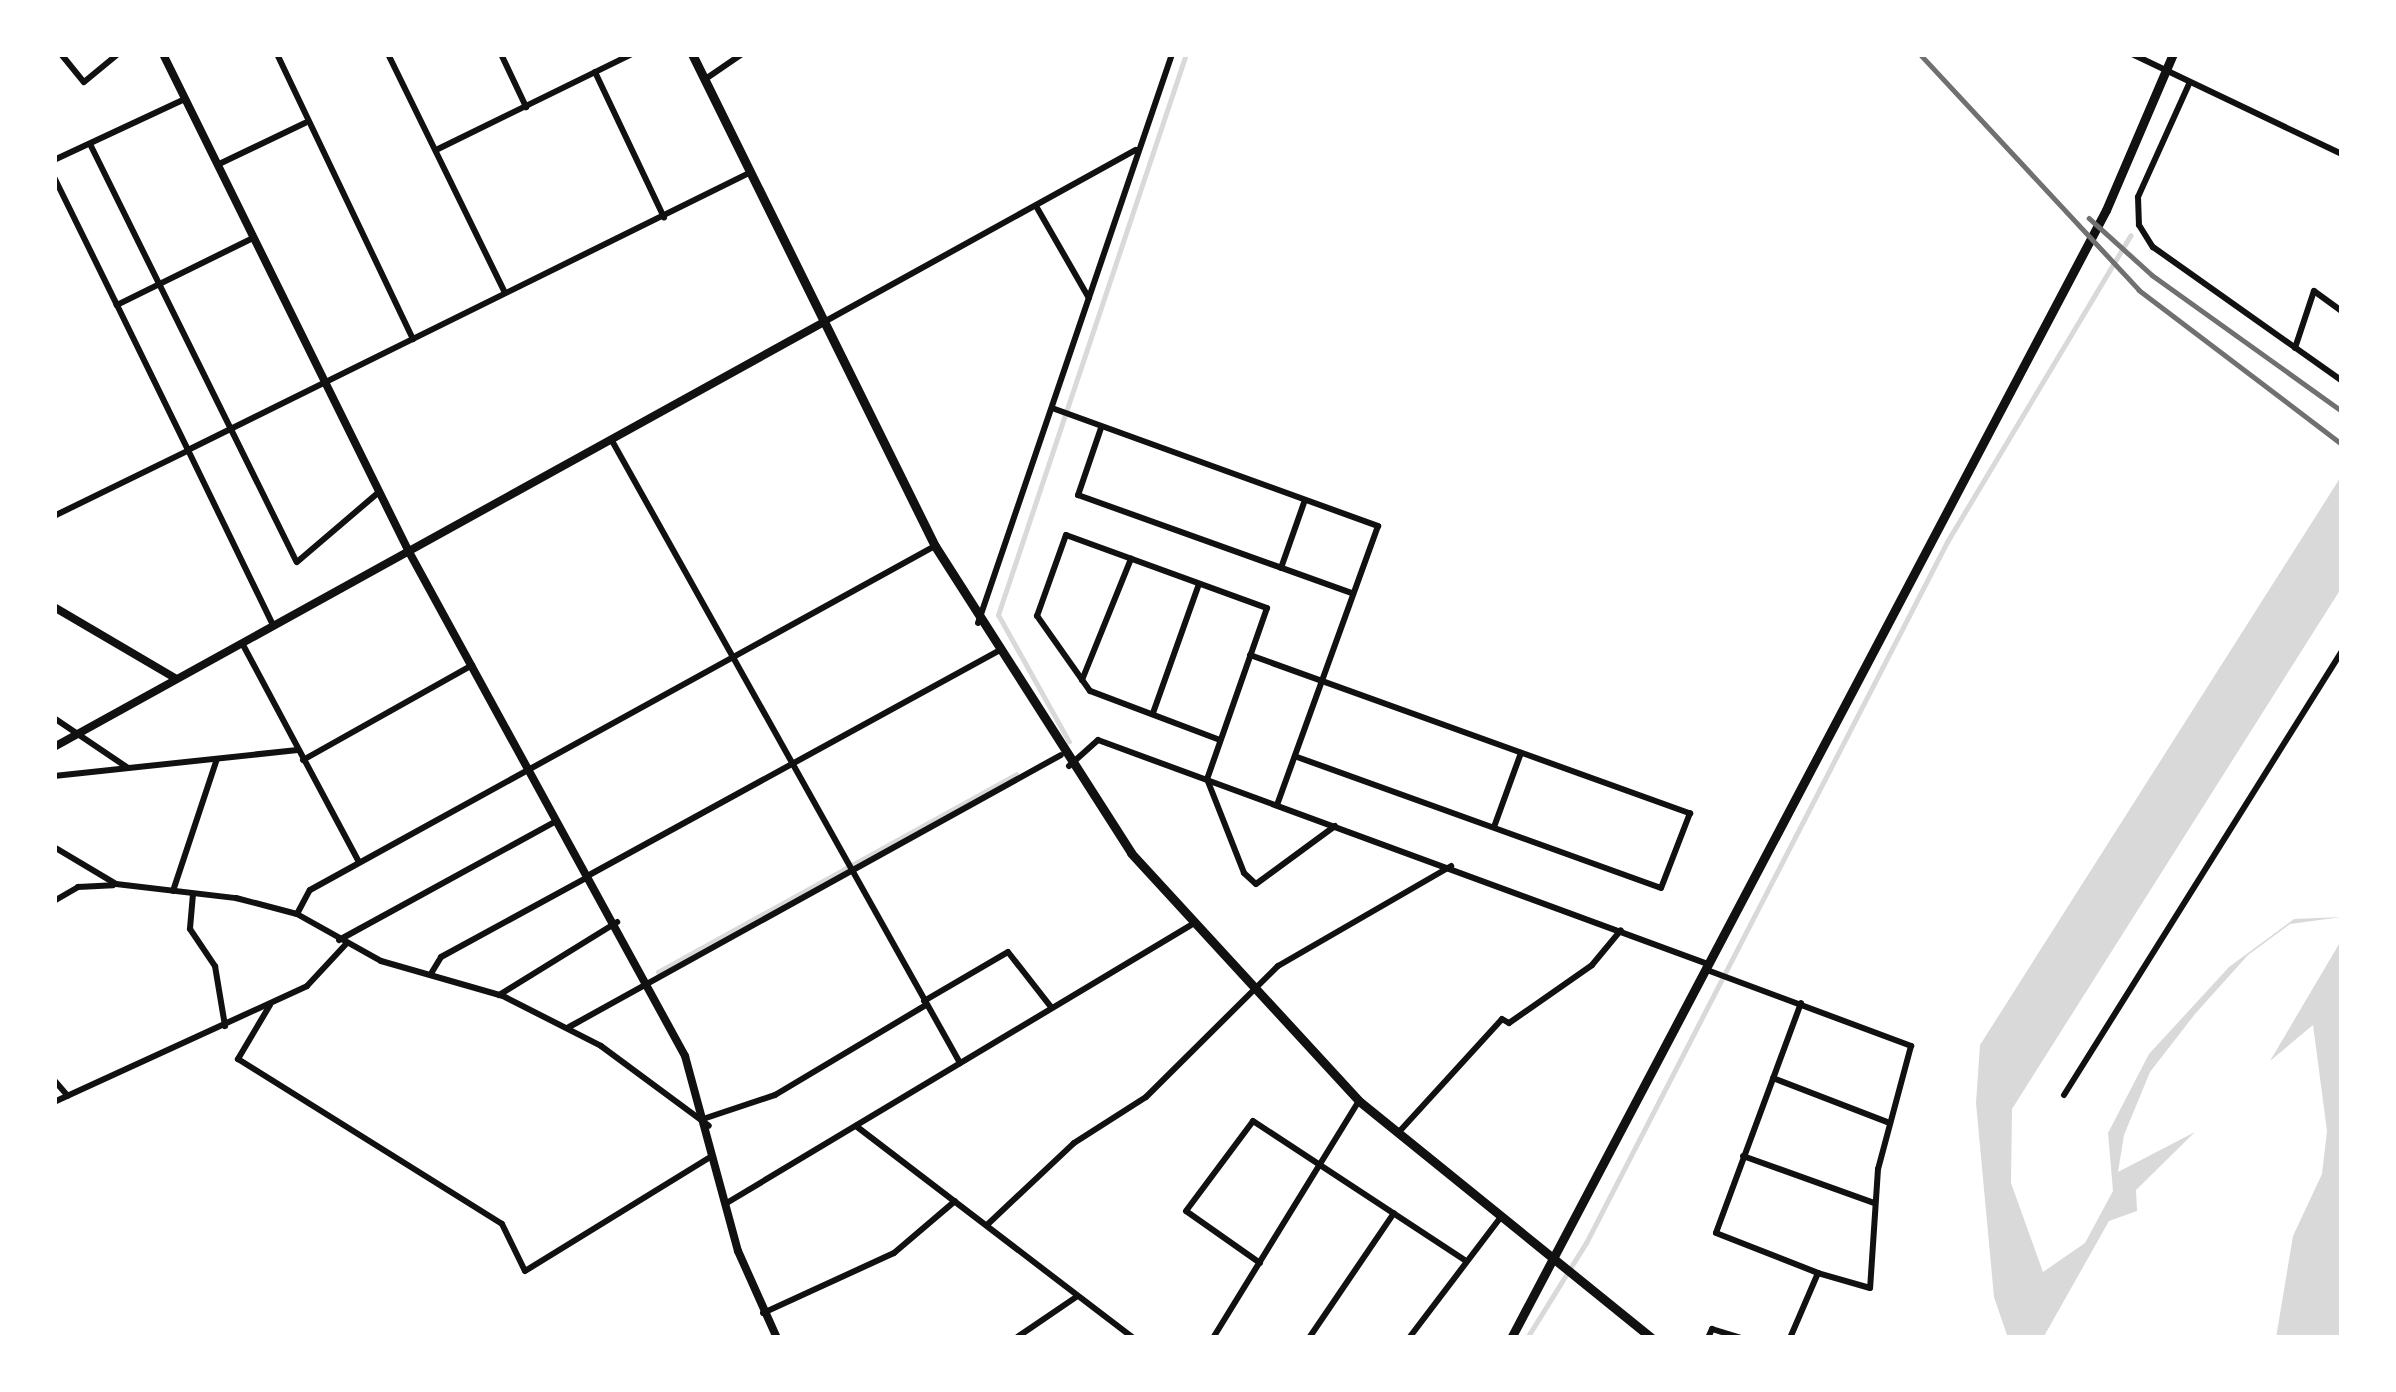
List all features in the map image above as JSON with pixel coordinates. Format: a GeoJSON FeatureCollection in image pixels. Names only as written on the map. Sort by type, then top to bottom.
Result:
{"type":"FeatureCollection","features":[{"type":"Feature","properties":{"kind":"main road"},"geometry":{"type":"LineString","coordinates":[[692,54],[935,546],[1069,766],[1191,925],[1358,1101],[1652,1338]]}},
{"type":"Feature","properties":{"kind":"main road"},"geometry":{"type":"LineString","coordinates":[[1510,1338],[2106,210],[2174,54]]}},
{"type":"Feature","properties":{"kind":"street"},"geometry":{"type":"LineString","coordinates":[[61,54],[84,82],[118,54]]}},
{"type":"Feature","properties":{"kind":"street"},"geometry":{"type":"LineString","coordinates":[[163,54],[408,550],[649,984],[708,1122],[725,1204],[763,1313],[777,1338]]}},
{"type":"Feature","properties":{"kind":"street"},"geometry":{"type":"LineString","coordinates":[[277,54],[305,123],[413,340]]}},
{"type":"Feature","properties":{"kind":"street"},"geometry":{"type":"LineString","coordinates":[[388,54],[506,294]]}},
{"type":"Feature","properties":{"kind":"street"},"geometry":{"type":"LineString","coordinates":[[500,54],[526,107]]}},
{"type":"Feature","properties":{"kind":"street"},"geometry":{"type":"LineString","coordinates":[[436,150],[632,54]]}},
{"type":"Feature","properties":{"kind":"street"},"geometry":{"type":"LineString","coordinates":[[704,80],[742,54]]}},
{"type":"Feature","properties":{"kind":"street"},"geometry":{"type":"LineString","coordinates":[[978,623],[1172,54]]}},
{"type":"Feature","properties":{"kind":"street"},"geometry":{"type":"LineString","coordinates":[[2132,54],[2166,76],[2342,154]]}},
{"type":"Feature","properties":{"kind":"street"},"geometry":{"type":"LineString","coordinates":[[595,72],[664,217]]}},
{"type":"Feature","properties":{"kind":"street"},"geometry":{"type":"LineString","coordinates":[[2188,84],[2138,197],[2139,224],[2153,247],[2342,381]]}},
{"type":"Feature","properties":{"kind":"street"},"geometry":{"type":"LineString","coordinates":[[54,160],[184,99]]}},
{"type":"Feature","properties":{"kind":"street"},"geometry":{"type":"LineString","coordinates":[[217,166],[305,123]]}},
{"type":"Feature","properties":{"kind":"street"},"geometry":{"type":"LineString","coordinates":[[90,144],[297,562],[379,492]]}},
{"type":"Feature","properties":{"kind":"street"},"geometry":{"type":"LineString","coordinates":[[54,747],[1140,148]]}},
{"type":"Feature","properties":{"kind":"street"},"geometry":{"type":"LineString","coordinates":[[54,516],[750,173]]}},
{"type":"Feature","properties":{"kind":"street"},"geometry":{"type":"LineString","coordinates":[[54,177],[273,626]]}},
{"type":"Feature","properties":{"kind":"street"},"geometry":{"type":"LineString","coordinates":[[1036,206],[1089,298]]}},
{"type":"Feature","properties":{"kind":"street"},"geometry":{"type":"LineString","coordinates":[[117,305],[253,238]]}},
{"type":"Feature","properties":{"kind":"street"},"geometry":{"type":"LineString","coordinates":[[2295,348],[2314,291],[2342,311]]}},
{"type":"Feature","properties":{"kind":"street"},"geometry":{"type":"LineString","coordinates":[[1052,408],[1378,526],[1277,805]]}},
{"type":"Feature","properties":{"kind":"street"},"geometry":{"type":"LineString","coordinates":[[1101,427],[1078,495],[1352,593]]}},
{"type":"Feature","properties":{"kind":"street"},"geometry":{"type":"LineString","coordinates":[[611,439],[960,1064]]}},
{"type":"Feature","properties":{"kind":"street"},"geometry":{"type":"LineString","coordinates":[[1281,568],[1305,500]]}},
{"type":"Feature","properties":{"kind":"street"},"geometry":{"type":"LineString","coordinates":[[1220,740],[1090,691],[1037,616],[1066,535],[1267,608],[1207,779],[1256,884],[1335,826]]}},
{"type":"Feature","properties":{"kind":"street"},"geometry":{"type":"LineString","coordinates":[[297,914],[310,890],[935,546]]}},
{"type":"Feature","properties":{"kind":"street"},"geometry":{"type":"LineString","coordinates":[[1082,680],[1131,559]]}},
{"type":"Feature","properties":{"kind":"street"},"geometry":{"type":"LineString","coordinates":[[1153,713],[1199,584]]}},
{"type":"Feature","properties":{"kind":"street"},"geometry":{"type":"LineString","coordinates":[[54,607],[176,679]]}},
{"type":"Feature","properties":{"kind":"street"},"geometry":{"type":"LineString","coordinates":[[242,643],[359,862]]}},
{"type":"Feature","properties":{"kind":"street"},"geometry":{"type":"LineString","coordinates":[[2064,1095],[2342,651]]}},
{"type":"Feature","properties":{"kind":"street"},"geometry":{"type":"LineString","coordinates":[[431,972],[442,957],[997,652]]}},
{"type":"Feature","properties":{"kind":"street"},"geometry":{"type":"LineString","coordinates":[[1250,655],[1690,813],[1661,888],[1295,756]]}},
{"type":"Feature","properties":{"kind":"street"},"geometry":{"type":"LineString","coordinates":[[303,760],[472,665]]}},
{"type":"Feature","properties":{"kind":"street"},"geometry":{"type":"LineString","coordinates":[[54,718],[128,768]]}},
{"type":"Feature","properties":{"kind":"street"},"geometry":{"type":"LineString","coordinates":[[1069,766],[1098,740],[1621,929],[1911,1046],[1887,1122],[1874,1203],[1870,1288],[1716,1233],[1801,1003]]}},
{"type":"Feature","properties":{"kind":"street"},"geometry":{"type":"LineString","coordinates":[[54,776],[298,750]]}},
{"type":"Feature","properties":{"kind":"street"},"geometry":{"type":"LineString","coordinates":[[1494,827],[1521,753]]}},
{"type":"Feature","properties":{"kind":"street"},"geometry":{"type":"LineString","coordinates":[[569,1027],[1061,755]]}},
{"type":"Feature","properties":{"kind":"street"},"geometry":{"type":"LineString","coordinates":[[173,892],[217,758]]}},
{"type":"Feature","properties":{"kind":"street"},"geometry":{"type":"LineString","coordinates":[[54,1102],[308,986],[343,942],[560,820]]}},
{"type":"Feature","properties":{"kind":"street"},"geometry":{"type":"LineString","coordinates":[[54,847],[116,884]]}},
{"type":"Feature","properties":{"kind":"street"},"geometry":{"type":"LineString","coordinates":[[988,1224],[1074,1142],[1146,1097],[1249,991],[1299,950],[1451,866]]}},
{"type":"Feature","properties":{"kind":"street"},"geometry":{"type":"LineString","coordinates":[[54,901],[78,886],[116,884],[297,914],[343,942],[500,995],[569,1027],[708,1122]]}},
{"type":"Feature","properties":{"kind":"street"},"geometry":{"type":"LineString","coordinates":[[193,894],[190,928],[215,966],[224,1026]]}},
{"type":"Feature","properties":{"kind":"street"},"geometry":{"type":"LineString","coordinates":[[500,995],[616,922]]}},
{"type":"Feature","properties":{"kind":"street"},"geometry":{"type":"LineString","coordinates":[[725,1204],[1191,925]]}},
{"type":"Feature","properties":{"kind":"street"},"geometry":{"type":"LineString","coordinates":[[1397,1134],[1502,1019],[1509,1023],[1592,965],[1621,929]]}},
{"type":"Feature","properties":{"kind":"street"},"geometry":{"type":"LineString","coordinates":[[708,1122],[775,1096],[1008,952],[1051,1007]]}},
{"type":"Feature","properties":{"kind":"street"},"geometry":{"type":"LineString","coordinates":[[270,1004],[238,1059],[502,1224],[525,1271],[715,1154]]}},
{"type":"Feature","properties":{"kind":"street"},"geometry":{"type":"LineString","coordinates":[[1772,1078],[1887,1122]]}},
{"type":"Feature","properties":{"kind":"street"},"geometry":{"type":"LineString","coordinates":[[54,1080],[68,1096]]}},
{"type":"Feature","properties":{"kind":"street"},"geometry":{"type":"LineString","coordinates":[[1213,1338],[1358,1101]]}},
{"type":"Feature","properties":{"kind":"street"},"geometry":{"type":"LineString","coordinates":[[1260,1263],[1186,1211],[1253,1121],[1466,1262]]}},
{"type":"Feature","properties":{"kind":"street"},"geometry":{"type":"LineString","coordinates":[[856,1126],[1133,1338]]}},
{"type":"Feature","properties":{"kind":"street"},"geometry":{"type":"LineString","coordinates":[[1743,1156],[1874,1203]]}},
{"type":"Feature","properties":{"kind":"street"},"geometry":{"type":"LineString","coordinates":[[763,1313],[880,1261],[955,1201]]}},
{"type":"Feature","properties":{"kind":"street"},"geometry":{"type":"LineString","coordinates":[[1309,1338],[1394,1213]]}},
{"type":"Feature","properties":{"kind":"street"},"geometry":{"type":"LineString","coordinates":[[1408,1338],[1500,1218]]}},
{"type":"Feature","properties":{"kind":"street"},"geometry":{"type":"LineString","coordinates":[[1790,1338],[1818,1273]]}},
{"type":"Feature","properties":{"kind":"street"},"geometry":{"type":"LineString","coordinates":[[1016,1338],[1076,1297]]}},
{"type":"Feature","properties":{"kind":"street"},"geometry":{"type":"LineString","coordinates":[[1708,1338],[1712,1329],[1741,1338]]}},
{"type":"Feature","properties":{"kind":"shaded area"},"geometry":{"type":"Polygon","coordinates":[[[2342,475],[2342,587],[2012,1109],[2011,1183],[2043,1272],[2085,1243],[2113,1191],[2108,1133],[2149,1054],[2229,967],[2294,919],[2342,917],[2290,924],[2248,955],[2195,1014],[2150,1072],[2124,1135],[2118,1172],[2195,1132],[2136,1190],[2137,1211],[2109,1221],[2043,1338],[2008,1338],[1994,1297],[1976,1103],[1980,1045],[2342,475]]]}},
{"type":"Feature","properties":{"kind":"shaded area"},"geometry":{"type":"Polygon","coordinates":[[[2342,939],[2342,1338],[2276,1338],[2293,1236],[2322,1174],[2327,1131],[2313,1025],[2270,1061],[2342,939]]]}},
{"type":"Feature","properties":{"kind":"waterway"},"geometry":{"type":"LineString","coordinates":[[1069,742],[998,615],[1186,54]]}},
{"type":"Feature","properties":{"kind":"waterway"},"geometry":{"type":"LineString","coordinates":[[1527,1338],[1586,1243],[1947,542],[2130,236]]}},
{"type":"Feature","properties":{"kind":"waterway"},"geometry":{"type":"LineString","coordinates":[[658,972],[1016,774]]}},
{"type":"Feature","properties":{"kind":"railway"},"geometry":{"type":"LineString","coordinates":[[1920,54],[2139,290],[2342,444]]}},
{"type":"Feature","properties":{"kind":"railway"},"geometry":{"type":"LineString","coordinates":[[2089,218],[2152,275],[2342,411]]}}]}
